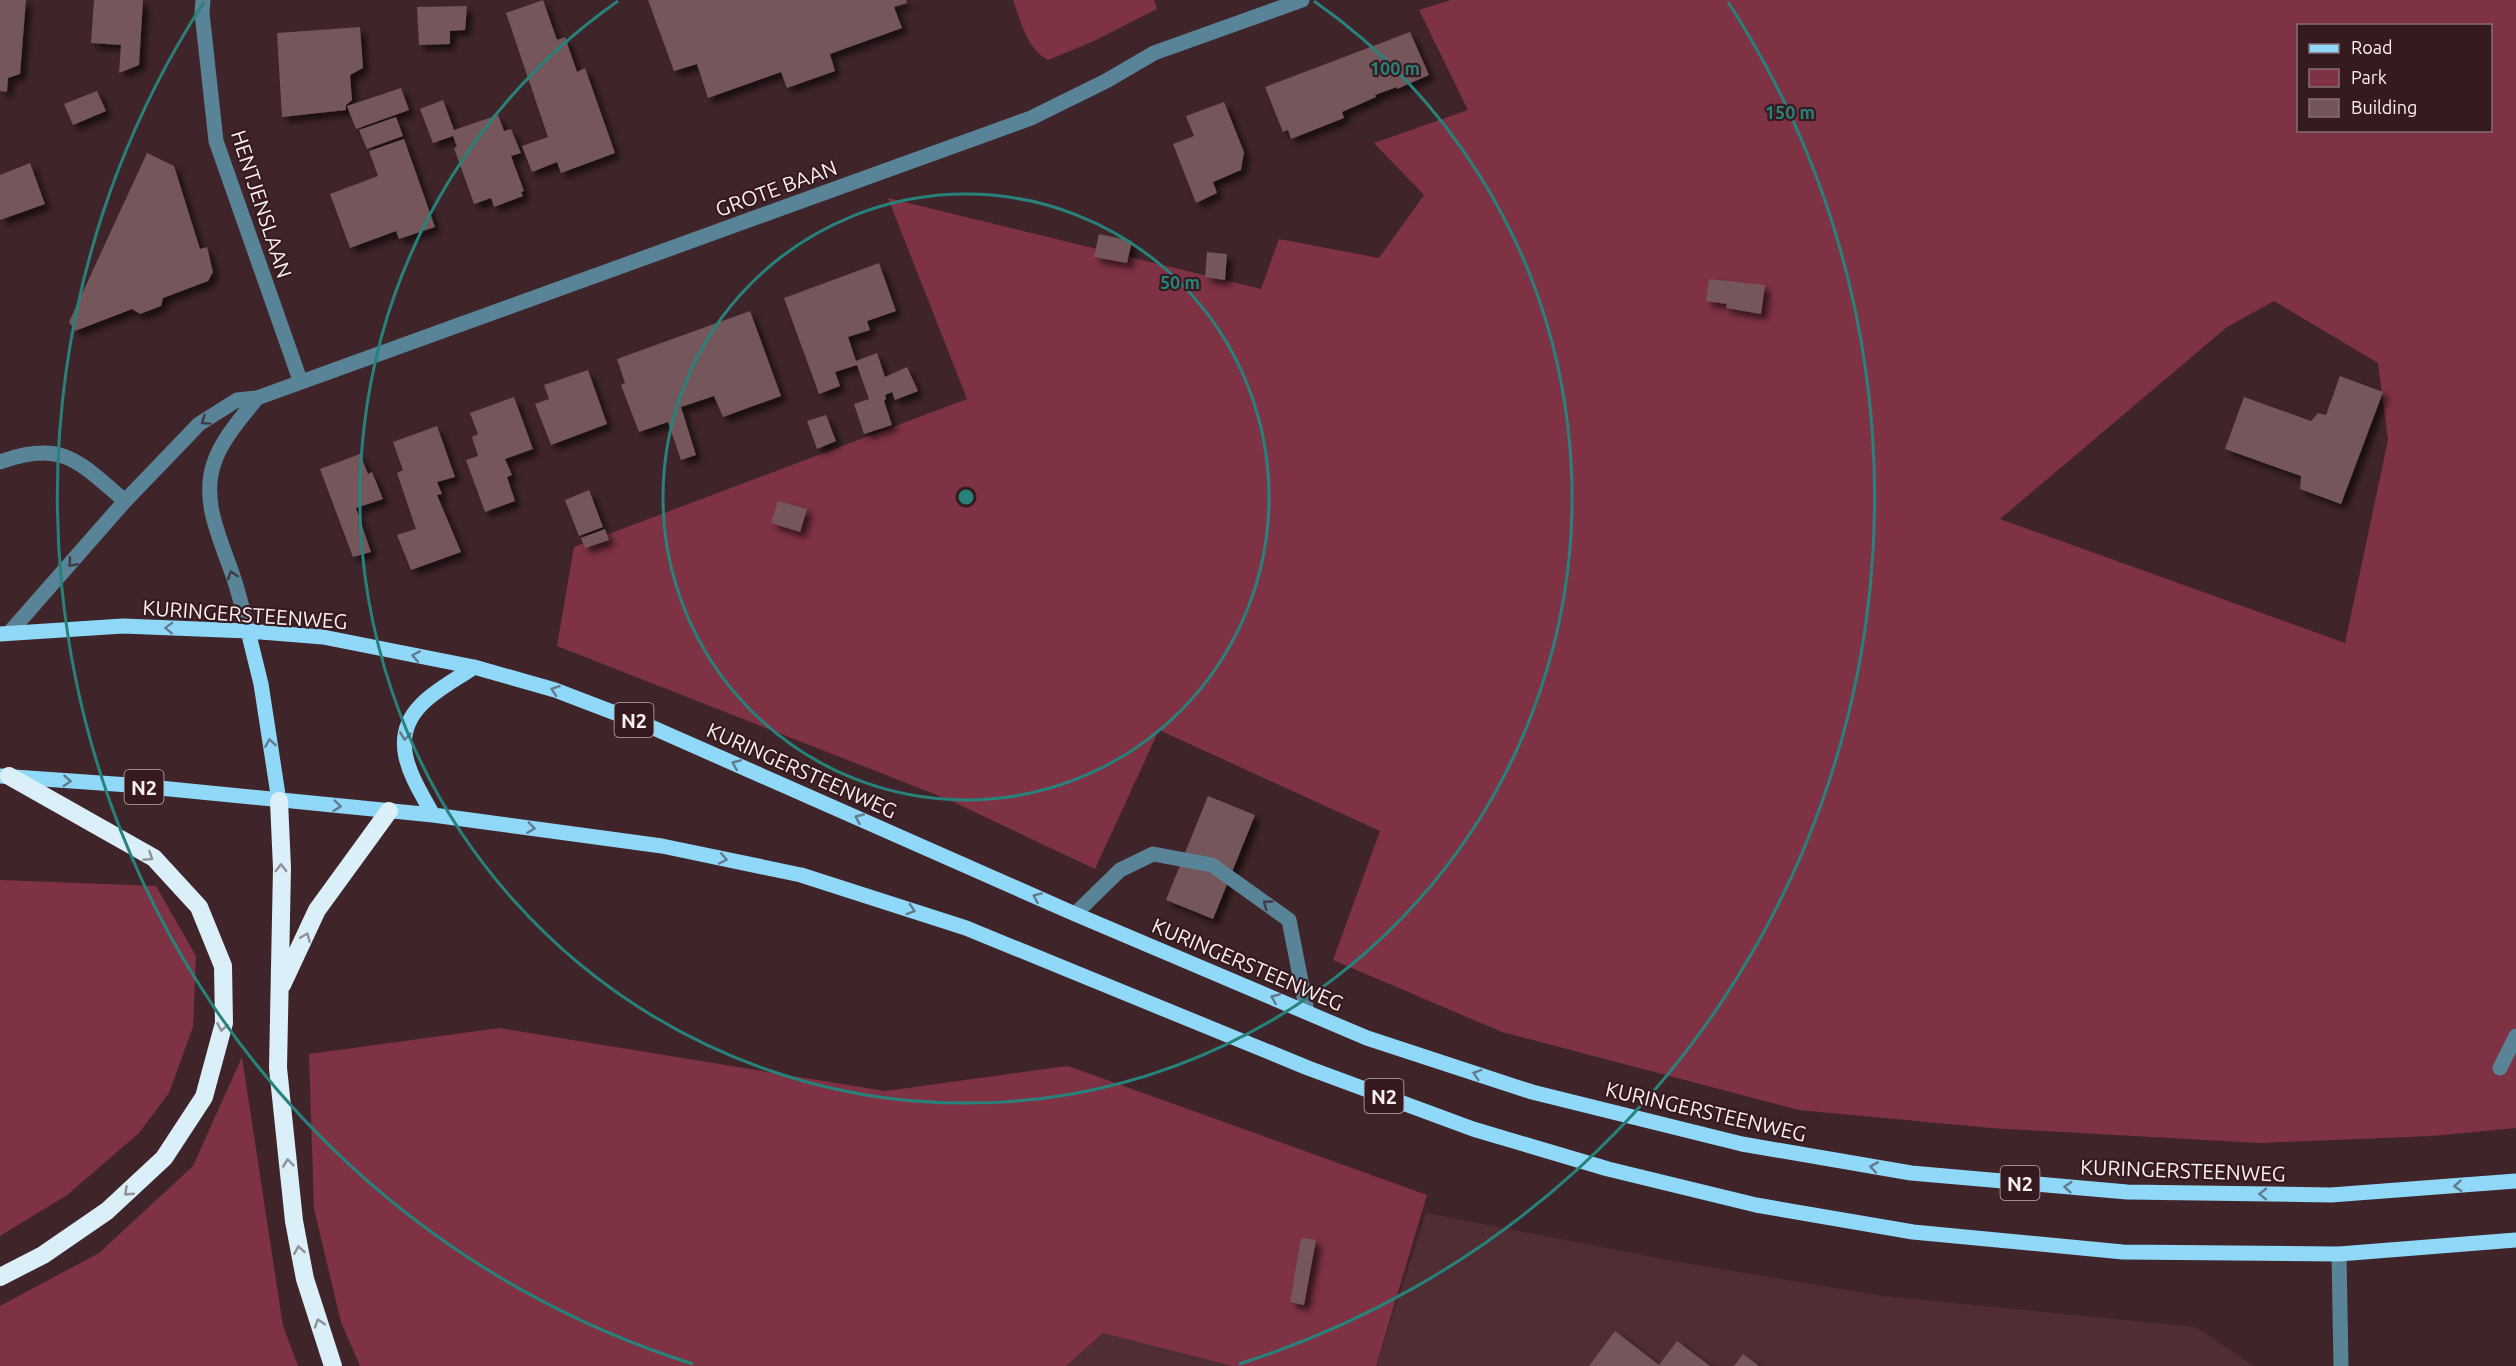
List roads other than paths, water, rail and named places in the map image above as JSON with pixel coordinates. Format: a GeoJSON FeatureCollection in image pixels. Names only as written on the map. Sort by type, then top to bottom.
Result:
{"type":"FeatureCollection","features":[{"type":"Feature","properties":{"kind":"highway"},"geometry":{"type":"LineString","coordinates":[[0,1277],[43,1255],[107,1211],[164,1158],[204,1097],[224,1023],[223,966],[199,907],[154,858],[4,776]]}},
{"type":"Feature","properties":{"kind":"highway"},"geometry":{"type":"LineString","coordinates":[[279,801],[282,867],[278,1068],[294,1221],[305,1279],[333,1366]]}},
{"type":"Feature","properties":{"kind":"highway"},"geometry":{"type":"LineString","coordinates":[[280,989],[317,910],[389,811]]}},
{"type":"Feature","properties":{"kind":"main road","name":"KURINGERSTEENWEG"},"geometry":{"type":"LineString","coordinates":[[5,633],[123,626],[248,631],[323,637],[474,667],[555,690],[649,726],[1076,914],[1367,1038],[1532,1092],[1742,1144],[1911,1173],[2127,1192],[2320,1195],[2516,1181]]}},
{"type":"Feature","properties":{"kind":"main road"},"geometry":{"type":"LineString","coordinates":[[248,631],[261,684],[279,801]]}},
{"type":"Feature","properties":{"kind":"main road"},"geometry":{"type":"LineString","coordinates":[[433,815],[409,772],[404,750],[405,727],[421,705],[474,667]]}},
{"type":"Feature","properties":{"kind":"main road","name":"N2"},"geometry":{"type":"LineString","coordinates":[[4,776],[129,785],[433,815],[662,846],[801,875],[966,928],[1308,1068],[1473,1129],[1608,1169],[1756,1205],[1913,1232],[2123,1252],[2339,1254],[2516,1240]]}},
{"type":"Feature","properties":{"kind":"street","name":"HENTJENSLAAN"},"geometry":{"type":"LineString","coordinates":[[203,0],[202,13],[216,141],[300,380]]}},
{"type":"Feature","properties":{"kind":"street","name":"GROTE BAAN"},"geometry":{"type":"LineString","coordinates":[[5,633],[125,501],[199,424],[237,400],[257,398],[300,380],[1031,118],[1106,81],[1154,53],[1302,0]]}},
{"type":"Feature","properties":{"kind":"street"},"geometry":{"type":"LineString","coordinates":[[248,631],[233,575],[217,534],[209,496],[214,463],[231,433],[257,398]]}},
{"type":"Feature","properties":{"kind":"street"},"geometry":{"type":"LineString","coordinates":[[0,462],[24,453],[60,454],[79,461],[125,501]]}},
{"type":"Feature","properties":{"kind":"street"},"geometry":{"type":"LineString","coordinates":[[1076,914],[1120,870],[1153,854],[1212,865],[1289,920],[1307,1012]]}},
{"type":"Feature","properties":{"kind":"street"},"geometry":{"type":"LineString","coordinates":[[2500,1068],[2516,1036]]}},
{"type":"Feature","properties":{"kind":"street"},"geometry":{"type":"LineString","coordinates":[[2339,1254],[2341,1366]]}}]}
